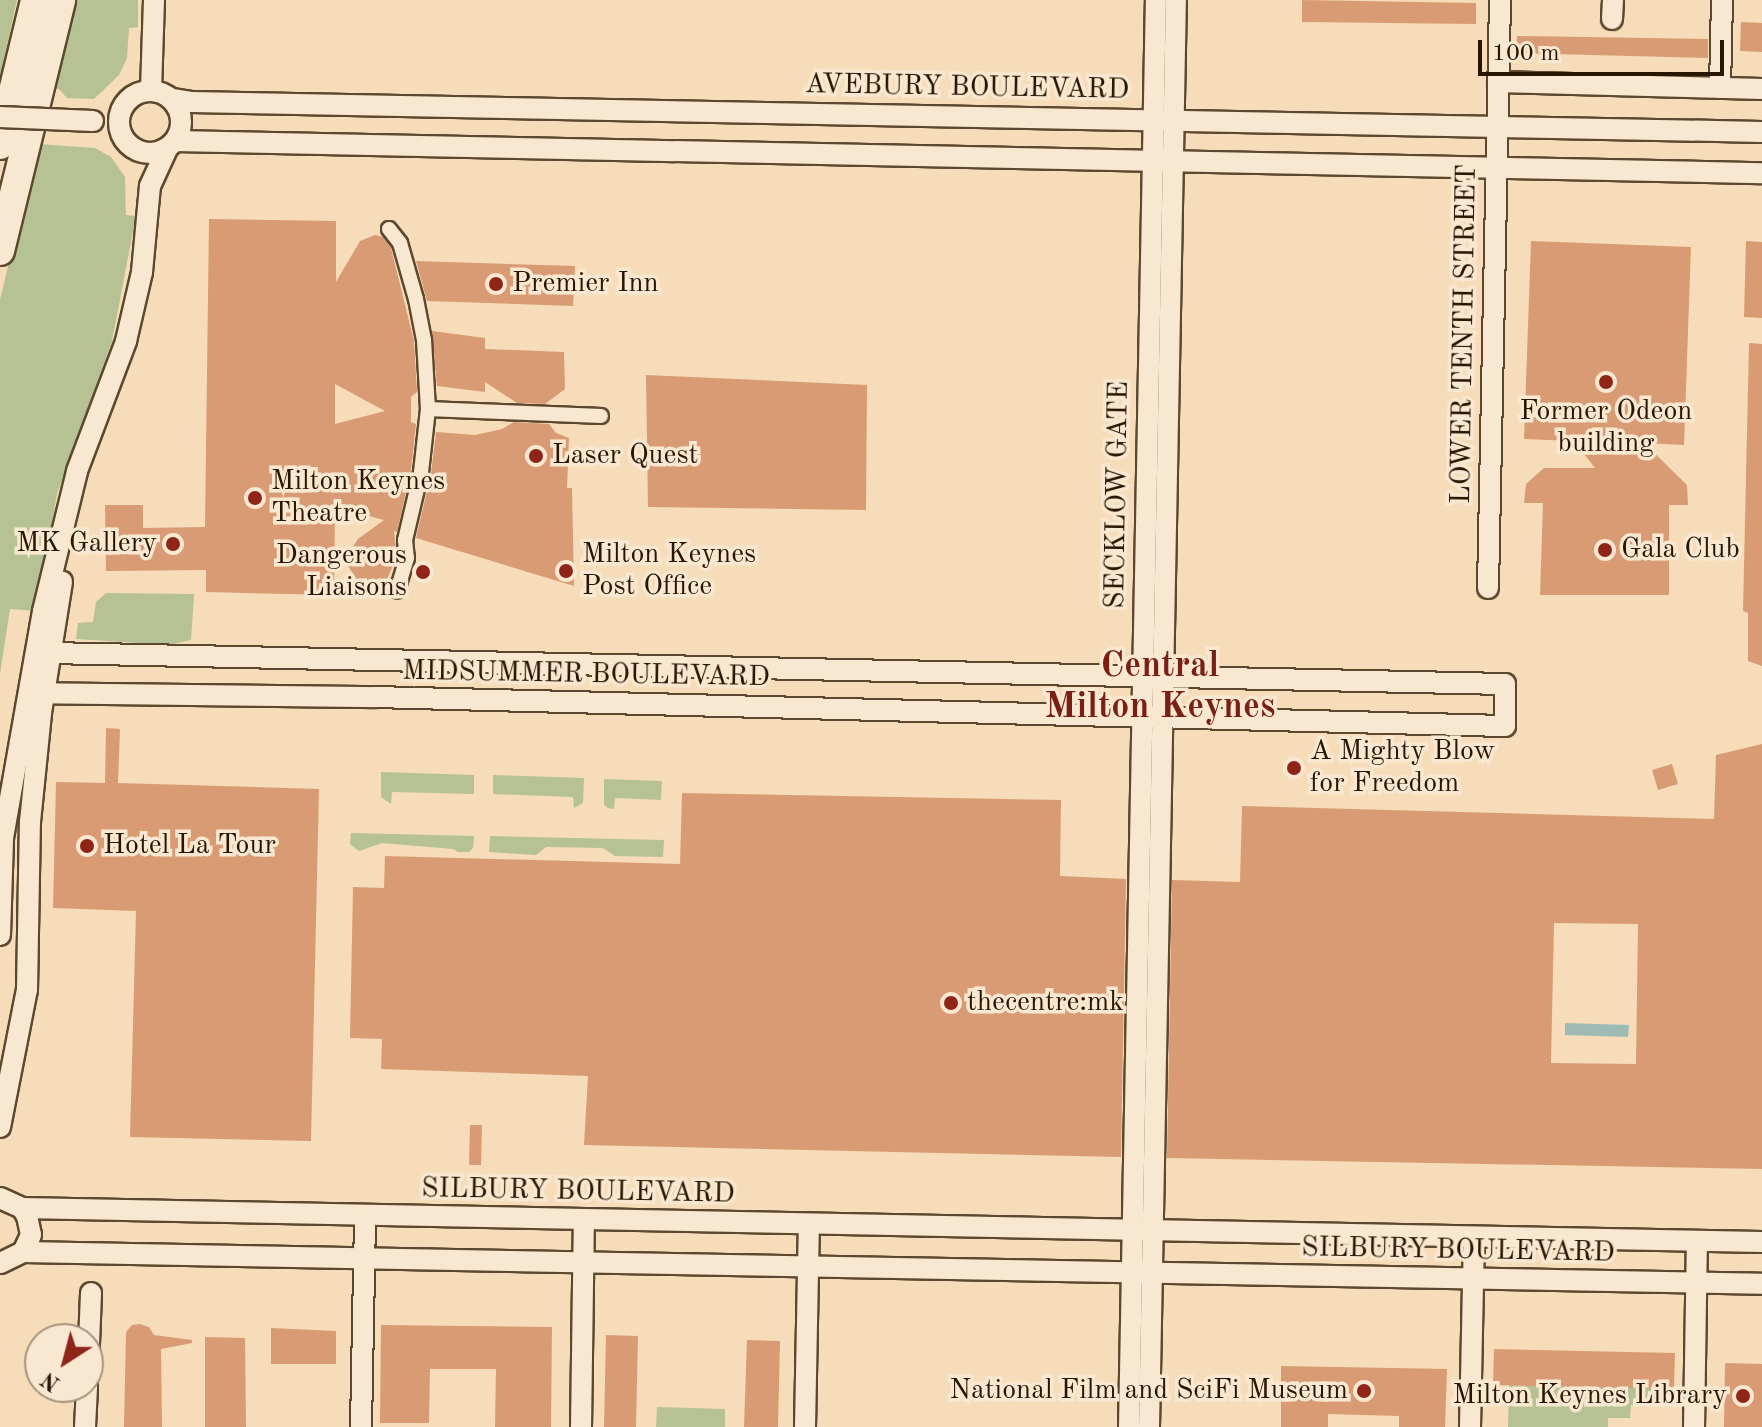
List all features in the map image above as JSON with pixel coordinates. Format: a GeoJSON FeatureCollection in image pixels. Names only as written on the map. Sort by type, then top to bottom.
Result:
{"type":"FeatureCollection","features":[{"type":"Feature","properties":{"kind":"main road"},"geometry":{"type":"LineString","coordinates":[[0,145],[35,0]]}},
{"type":"Feature","properties":{"kind":"main road"},"geometry":{"type":"LineString","coordinates":[[0,251],[61,0]]}},
{"type":"Feature","properties":{"kind":"street"},"geometry":{"type":"LineString","coordinates":[[151,90],[154,0]]}},
{"type":"Feature","properties":{"kind":"street"},"geometry":{"type":"LineString","coordinates":[[1156,0],[1164,119]]}},
{"type":"Feature","properties":{"kind":"street"},"geometry":{"type":"LineString","coordinates":[[1164,119],[1176,0]]}},
{"type":"Feature","properties":{"kind":"street","name":"LOWER TENTH STREET"},"geometry":{"type":"LineString","coordinates":[[1488,588],[1500,0]]}},
{"type":"Feature","properties":{"kind":"street"},"geometry":{"type":"LineString","coordinates":[[1720,88],[1722,0]]}},
{"type":"Feature","properties":{"kind":"street"},"geometry":{"type":"LineString","coordinates":[[1498,82],[1762,89]]}},
{"type":"Feature","properties":{"kind":"street"},"geometry":{"type":"LineString","coordinates":[[0,117],[93,121],[122,108],[135,94],[151,90],[182,100],[182,121],[150,186],[142,272],[126,341],[77,471],[50,611],[35,715],[27,990],[0,1127]]}},
{"type":"Feature","properties":{"kind":"street","name":"AVEBURY BOULEVARD"},"geometry":{"type":"LineString","coordinates":[[182,100],[1762,132]]}},
{"type":"Feature","properties":{"kind":"street"},"geometry":{"type":"LineString","coordinates":[[122,108],[126,140],[150,186]]}},
{"type":"Feature","properties":{"kind":"street","name":"SECKLOW GATE"},"geometry":{"type":"LineString","coordinates":[[1143,1231],[1142,717],[1143,675],[1155,595],[1164,119]]}},
{"type":"Feature","properties":{"kind":"street"},"geometry":{"type":"LineString","coordinates":[[93,121],[153,153],[171,145],[198,142],[1762,173]]}},
{"type":"Feature","properties":{"kind":"street"},"geometry":{"type":"LineString","coordinates":[[389,229],[400,243],[416,299],[424,340],[428,409],[421,472],[405,540],[407,558],[397,591]]}},
{"type":"Feature","properties":{"kind":"street"},"geometry":{"type":"LineString","coordinates":[[428,409],[601,416]]}},
{"type":"Feature","properties":{"kind":"street","name":"SECKLOW GATE"},"geometry":{"type":"LineString","coordinates":[[1155,595],[1165,676],[1163,717]]}},
{"type":"Feature","properties":{"kind":"street"},"geometry":{"type":"LineString","coordinates":[[0,935],[3,838],[52,653],[50,611]]}},
{"type":"Feature","properties":{"kind":"street","name":"MIDSUMMER BOULEVARD"},"geometry":{"type":"LineString","coordinates":[[52,653],[1165,676]]}},
{"type":"Feature","properties":{"kind":"street"},"geometry":{"type":"LineString","coordinates":[[1129,1427],[1141,1346],[1163,717],[1505,726],[1505,684],[1165,676]]}},
{"type":"Feature","properties":{"kind":"street","name":"MIDSUMMER BOULEVARD"},"geometry":{"type":"LineString","coordinates":[[35,715],[95,695],[374,697],[1163,717]]}},
{"type":"Feature","properties":{"kind":"street"},"geometry":{"type":"LineString","coordinates":[[0,1198],[22,1208],[31,1235],[23,1252],[0,1263]]}},
{"type":"Feature","properties":{"kind":"street","name":"SILBURY BOULEVARD"},"geometry":{"type":"LineString","coordinates":[[22,1208],[1762,1242]]}},
{"type":"Feature","properties":{"kind":"street"},"geometry":{"type":"LineString","coordinates":[[361,1427],[365,1216]]}},
{"type":"Feature","properties":{"kind":"street"},"geometry":{"type":"LineString","coordinates":[[581,1427],[584,1220]]}},
{"type":"Feature","properties":{"kind":"street"},"geometry":{"type":"LineString","coordinates":[[805,1427],[809,1224]]}},
{"type":"Feature","properties":{"kind":"street"},"geometry":{"type":"LineString","coordinates":[[1470,1427],[1474,1237]]}},
{"type":"Feature","properties":{"kind":"street"},"geometry":{"type":"LineString","coordinates":[[1694,1427],[1697,1241]]}},
{"type":"Feature","properties":{"kind":"street","name":"SILBURY BOULEVARD"},"geometry":{"type":"LineString","coordinates":[[23,1252],[1762,1284]]}},
{"type":"Feature","properties":{"kind":"street"},"geometry":{"type":"LineString","coordinates":[[90,1323],[91,1293]]}},
{"type":"Feature","properties":{"kind":"street"},"geometry":{"type":"LineString","coordinates":[[1141,1346],[1149,1427]]}},
{"type":"Feature","properties":{"kind":"street"},"geometry":{"type":"LineString","coordinates":[[85,1427],[86,1403]]}},
{"type":"Feature","properties":{"kind":"green space"},"geometry":{"type":"Polygon","coordinates":[[[0,0],[17,0],[0,76],[0,0]]]}},
{"type":"Feature","properties":{"kind":"green space"},"geometry":{"type":"Polygon","coordinates":[[[73,0],[138,0],[138,27],[129,28],[127,58],[119,75],[94,99],[67,98],[59,89],[52,88],[73,0]]]}},
{"type":"Feature","properties":{"kind":"green space"},"geometry":{"type":"Polygon","coordinates":[[[37,144],[95,148],[111,157],[125,177],[126,215],[136,216],[112,341],[57,494],[37,611],[10,609],[0,674],[0,300],[37,144]]]}},
{"type":"Feature","properties":{"kind":"green space"},"geometry":{"type":"Polygon","coordinates":[[[106,593],[194,594],[191,640],[169,645],[76,639],[78,623],[93,622],[96,602],[106,593]]]}},
{"type":"Feature","properties":{"kind":"green space"},"geometry":{"type":"Polygon","coordinates":[[[381,772],[474,775],[474,794],[392,792],[391,804],[381,797],[381,772]]]}},
{"type":"Feature","properties":{"kind":"green space"},"geometry":{"type":"Polygon","coordinates":[[[493,775],[584,778],[583,803],[574,808],[573,797],[493,794],[493,775]]]}},
{"type":"Feature","properties":{"kind":"green space"},"geometry":{"type":"Polygon","coordinates":[[[604,779],[662,781],[661,800],[615,798],[614,809],[608,808],[604,805],[604,779]]]}},
{"type":"Feature","properties":{"kind":"green space"},"geometry":{"type":"Polygon","coordinates":[[[351,833],[474,836],[473,848],[469,852],[382,843],[359,851],[350,844],[351,833]]]}},
{"type":"Feature","properties":{"kind":"green space"},"geometry":{"type":"Polygon","coordinates":[[[490,836],[664,840],[663,857],[615,856],[603,848],[546,847],[536,855],[489,852],[490,836]]]}},
{"type":"Feature","properties":{"kind":"green space"},"geometry":{"type":"Polygon","coordinates":[[[1509,1385],[1656,1388],[1656,1406],[1631,1405],[1630,1418],[1608,1418],[1608,1427],[1508,1427],[1509,1385]]]}},
{"type":"Feature","properties":{"kind":"green space"},"geometry":{"type":"Polygon","coordinates":[[[657,1407],[725,1409],[725,1427],[656,1427],[657,1407]]]}},
{"type":"Feature","properties":{"kind":"water"},"geometry":{"type":"Polygon","coordinates":[[[1565,1023],[1629,1025],[1628,1037],[1565,1035],[1565,1023]]]}},
{"type":"Feature","properties":{"kind":"building"},"geometry":{"type":"Polygon","coordinates":[[[1302,0],[1476,3],[1476,24],[1302,22],[1302,0]]]}},
{"type":"Feature","properties":{"kind":"building"},"geometry":{"type":"Polygon","coordinates":[[[1741,22],[1762,23],[1762,52],[1740,51],[1741,22]]]}},
{"type":"Feature","properties":{"kind":"building"},"geometry":{"type":"Polygon","coordinates":[[[1517,36],[1708,39],[1708,58],[1517,53],[1517,36]]]}},
{"type":"Feature","properties":{"kind":"building"},"geometry":{"type":"Polygon","coordinates":[[[209,219],[336,221],[336,282],[360,241],[375,235],[383,237],[391,248],[414,341],[417,392],[411,397],[411,422],[416,424],[411,470],[397,532],[394,531],[397,557],[387,579],[387,589],[368,588],[358,581],[344,560],[358,539],[384,520],[335,507],[334,595],[206,592],[206,570],[106,571],[105,505],[143,505],[143,528],[205,527],[209,219]],[[335,384],[335,424],[385,411],[335,384]]]}},
{"type":"Feature","properties":{"kind":"building"},"geometry":{"type":"Polygon","coordinates":[[[1531,241],[1691,247],[1684,445],[1644,443],[1687,485],[1688,505],[1669,505],[1669,595],[1540,595],[1543,503],[1524,503],[1526,484],[1544,468],[1595,468],[1574,441],[1524,439],[1531,241]]]}},
{"type":"Feature","properties":{"kind":"building"},"geometry":{"type":"Polygon","coordinates":[[[1746,241],[1762,242],[1762,318],[1744,317],[1746,241]]]}},
{"type":"Feature","properties":{"kind":"building","name":"Premier Inn"},"geometry":{"type":"Polygon","coordinates":[[[416,261],[575,266],[573,306],[427,301],[416,261]]]}},
{"type":"Feature","properties":{"kind":"building"},"geometry":{"type":"Polygon","coordinates":[[[432,331],[485,338],[485,349],[564,352],[565,389],[545,404],[517,403],[485,382],[485,392],[437,386],[432,331]]]}},
{"type":"Feature","properties":{"kind":"building"},"geometry":{"type":"Polygon","coordinates":[[[1749,343],[1762,344],[1762,666],[1748,661],[1748,613],[1743,611],[1749,343]]]}},
{"type":"Feature","properties":{"kind":"building"},"geometry":{"type":"Polygon","coordinates":[[[646,375],[867,385],[866,510],[648,507],[646,375]]]}},
{"type":"Feature","properties":{"kind":"building"},"geometry":{"type":"Polygon","coordinates":[[[514,422],[549,424],[556,433],[569,438],[567,488],[572,488],[574,586],[416,538],[431,474],[436,432],[475,435],[502,429],[514,422]]]}},
{"type":"Feature","properties":{"kind":"building"},"geometry":{"type":"Polygon","coordinates":[[[106,728],[120,729],[118,783],[319,789],[311,1141],[130,1137],[136,911],[53,908],[56,782],[105,783],[106,728]]]}},
{"type":"Feature","properties":{"kind":"building"},"geometry":{"type":"Polygon","coordinates":[[[1762,744],[1762,1169],[1167,1158],[1172,880],[1240,882],[1242,806],[1714,819],[1716,755],[1762,744]],[[1554,923],[1551,1063],[1636,1064],[1638,924],[1554,923]]]}},
{"type":"Feature","properties":{"kind":"building"},"geometry":{"type":"Polygon","coordinates":[[[1672,764],[1678,784],[1658,790],[1652,770],[1672,764]]]}},
{"type":"Feature","properties":{"kind":"building"},"geometry":{"type":"Polygon","coordinates":[[[682,793],[1061,800],[1060,876],[1126,879],[1121,1157],[584,1145],[588,1076],[381,1069],[382,1039],[350,1038],[353,887],[384,888],[385,856],[680,864],[682,793]]]}},
{"type":"Feature","properties":{"kind":"building"},"geometry":{"type":"Polygon","coordinates":[[[470,1125],[482,1125],[481,1165],[469,1165],[470,1125]]]}},
{"type":"Feature","properties":{"kind":"building"},"geometry":{"type":"Polygon","coordinates":[[[132,1325],[149,1327],[154,1335],[192,1340],[192,1343],[161,1349],[162,1427],[124,1427],[126,1332],[132,1325]]]}},
{"type":"Feature","properties":{"kind":"building"},"geometry":{"type":"Polygon","coordinates":[[[381,1325],[552,1327],[551,1427],[495,1427],[496,1369],[430,1369],[429,1423],[380,1423],[381,1325]]]}},
{"type":"Feature","properties":{"kind":"building"},"geometry":{"type":"Polygon","coordinates":[[[271,1328],[336,1331],[336,1364],[271,1364],[271,1328]]]}},
{"type":"Feature","properties":{"kind":"building"},"geometry":{"type":"Polygon","coordinates":[[[606,1335],[638,1336],[636,1427],[604,1427],[606,1335]]]}},
{"type":"Feature","properties":{"kind":"building"},"geometry":{"type":"Polygon","coordinates":[[[205,1337],[245,1338],[246,1427],[205,1427],[205,1337]]]}},
{"type":"Feature","properties":{"kind":"building"},"geometry":{"type":"Polygon","coordinates":[[[747,1340],[780,1341],[778,1427],[744,1427],[747,1340]]]}},
{"type":"Feature","properties":{"kind":"building"},"geometry":{"type":"Polygon","coordinates":[[[1494,1349],[1675,1353],[1674,1389],[1493,1385],[1494,1349]]]}},
{"type":"Feature","properties":{"kind":"building","name":"Milton Keynes Library"},"geometry":{"type":"Polygon","coordinates":[[[1725,1363],[1762,1364],[1762,1427],[1724,1427],[1725,1363]]]}},
{"type":"Feature","properties":{"kind":"building","name":"National Film and SciFi Museum"},"geometry":{"type":"Polygon","coordinates":[[[1281,1366],[1447,1369],[1445,1427],[1399,1427],[1399,1416],[1328,1414],[1328,1427],[1281,1427],[1281,1366]]]}},
{"type":"Feature","properties":{"kind":"place","name":"Premier Inn"},"geometry":{"type":"Point","coordinates":[496,284]}},
{"type":"Feature","properties":{"kind":"place","name":"Former Odeon building"},"geometry":{"type":"Point","coordinates":[1606,382]}},
{"type":"Feature","properties":{"kind":"place","name":"Laser Quest"},"geometry":{"type":"Point","coordinates":[536,456]}},
{"type":"Feature","properties":{"kind":"place","name":"Milton Keynes Theatre"},"geometry":{"type":"Point","coordinates":[255,498]}},
{"type":"Feature","properties":{"kind":"place","name":"MK Gallery"},"geometry":{"type":"Point","coordinates":[173,544]}},
{"type":"Feature","properties":{"kind":"place","name":"Gala Club"},"geometry":{"type":"Point","coordinates":[1605,550]}},
{"type":"Feature","properties":{"kind":"place","name":"Milton Keynes Post Office"},"geometry":{"type":"Point","coordinates":[566,571]}},
{"type":"Feature","properties":{"kind":"place","name":"Dangerous Liaisons"},"geometry":{"type":"Point","coordinates":[423,572]}},
{"type":"Feature","properties":{"kind":"place","name":"A Mighty Blow for Freedom"},"geometry":{"type":"Point","coordinates":[1294,768]}},
{"type":"Feature","properties":{"kind":"place","name":"Hotel La Tour"},"geometry":{"type":"Point","coordinates":[87,846]}},
{"type":"Feature","properties":{"kind":"place","name":"thecentre:mk"},"geometry":{"type":"Point","coordinates":[951,1003]}},
{"type":"Feature","properties":{"kind":"place","name":"National Film and SciFi Museum"},"geometry":{"type":"Point","coordinates":[1364,1391]}},
{"type":"Feature","properties":{"kind":"place","name":"Milton Keynes Library"},"geometry":{"type":"Point","coordinates":[1743,1396]}},
{"type":"Feature","properties":{"kind":"district","name":"Central Milton Keynes"},"geometry":{"type":"Point","coordinates":[1160,688]}}]}
